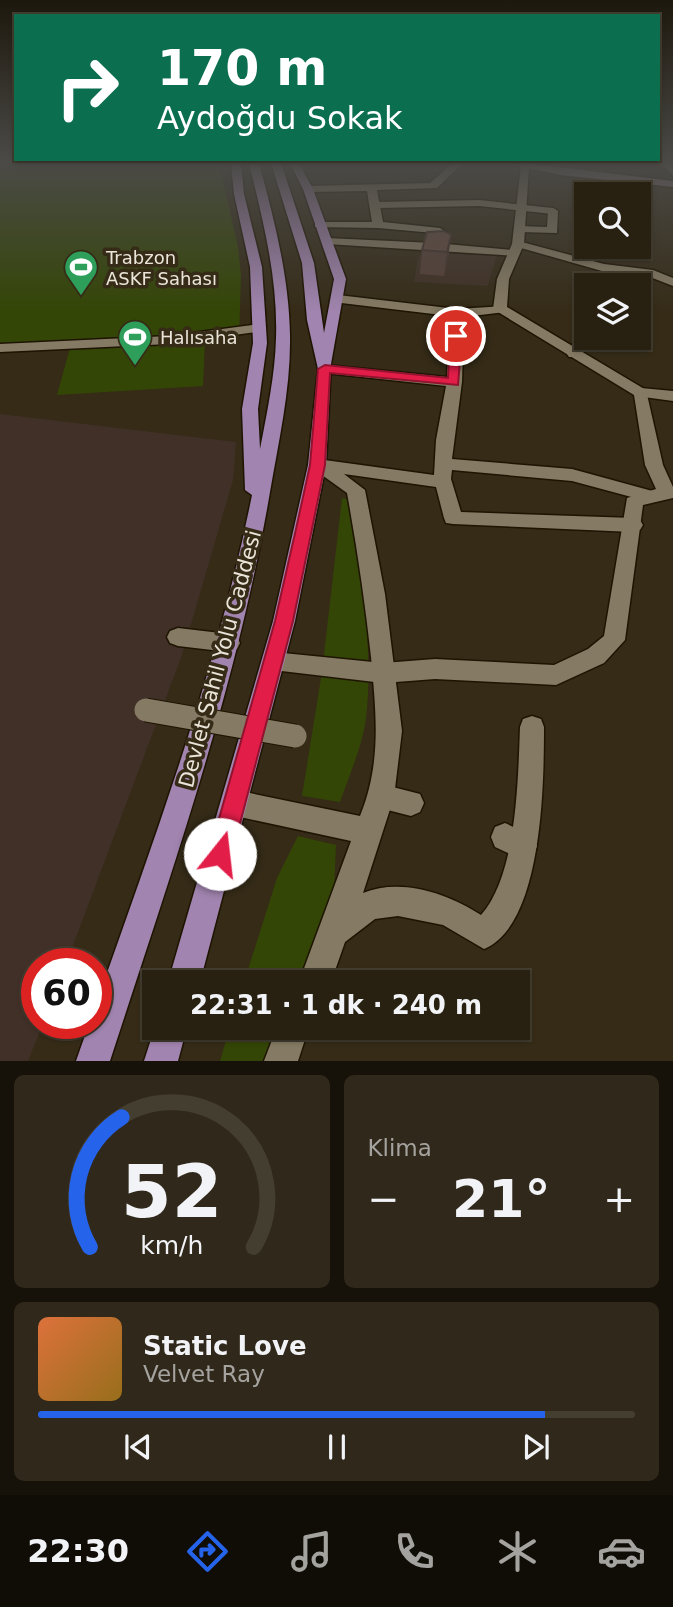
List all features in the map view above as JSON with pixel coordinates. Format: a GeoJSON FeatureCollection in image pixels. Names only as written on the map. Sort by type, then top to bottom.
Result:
{"type":"FeatureCollection","features":[{"type":"Feature","properties":{"kind":"main road"},"geometry":{"type":"LineString","coordinates":[[243,213],[256,267],[260,343],[250,409],[256,530]]}},
{"type":"Feature","properties":{"kind":"main road","name":"Devlet Sahil Yolu Caddesi"},"geometry":{"type":"LineString","coordinates":[[93,1061],[183,798],[229,643],[256,530],[280,373],[284,321],[276,251],[266,213]]}},
{"type":"Feature","properties":{"kind":"main road"},"geometry":{"type":"LineString","coordinates":[[292,213],[308,263],[314,320],[325,369]]}},
{"type":"Feature","properties":{"kind":"main road"},"geometry":{"type":"LineString","coordinates":[[187,970],[273,661],[317,465],[325,369],[340,279],[315,213]]}},
{"type":"Feature","properties":{"kind":"main road"},"geometry":{"type":"LineString","coordinates":[[161,1061],[167,1040]]}},
{"type":"Feature","properties":{"kind":"street"},"geometry":{"type":"LineString","coordinates":[[377,213],[378,225]]}},
{"type":"Feature","properties":{"kind":"street"},"geometry":{"type":"LineString","coordinates":[[500,309],[503,279],[516,242],[522,213]]}},
{"type":"Feature","properties":{"kind":"street"},"geometry":{"type":"LineString","coordinates":[[327,241],[440,247],[516,242],[553,231],[553,213]]}},
{"type":"Feature","properties":{"kind":"street"},"geometry":{"type":"LineString","coordinates":[[319,225],[378,225],[436,230],[440,232],[440,247]]}},
{"type":"Feature","properties":{"kind":"street"},"geometry":{"type":"LineString","coordinates":[[516,242],[574,257]]}},
{"type":"Feature","properties":{"kind":"street"},"geometry":{"type":"LineString","coordinates":[[579,259],[602,267],[653,274],[673,282]]}},
{"type":"Feature","properties":{"kind":"street"},"geometry":{"type":"LineString","coordinates":[[338,299],[457,313],[500,309],[641,393],[673,396]]}},
{"type":"Feature","properties":{"kind":"street"},"geometry":{"type":"LineString","coordinates":[[457,313],[454,382],[443,473],[453,518],[633,525]]}},
{"type":"Feature","properties":{"kind":"street"},"geometry":{"type":"LineString","coordinates":[[0,348],[169,340],[259,328]]}},
{"type":"Feature","properties":{"kind":"street"},"geometry":{"type":"LineString","coordinates":[[574,354],[576,350]]}},
{"type":"Feature","properties":{"kind":"street"},"geometry":{"type":"LineString","coordinates":[[325,369],[454,382]]}},
{"type":"Feature","properties":{"kind":"street"},"geometry":{"type":"LineString","coordinates":[[641,393],[654,465],[663,495]]}},
{"type":"Feature","properties":{"kind":"street"},"geometry":{"type":"LineString","coordinates":[[317,465],[443,473],[572,475],[663,495]]}},
{"type":"Feature","properties":{"kind":"street"},"geometry":{"type":"LineString","coordinates":[[317,465],[356,490],[375,594],[390,731],[381,797],[320,970]]}},
{"type":"Feature","properties":{"kind":"street"},"geometry":{"type":"LineString","coordinates":[[273,661],[383,673],[435,669],[556,676],[596,656],[614,640],[627,546],[633,525],[634,502],[663,495]]}},
{"type":"Feature","properties":{"kind":"street"},"geometry":{"type":"LineString","coordinates":[[178,637],[229,643]]}},
{"type":"Feature","properties":{"kind":"street"},"geometry":{"type":"LineString","coordinates":[[146,710],[295,736]]}},
{"type":"Feature","properties":{"kind":"street"},"geometry":{"type":"LineString","coordinates":[[334,932],[369,905],[398,901],[449,911],[484,934],[505,910],[514,842],[531,789],[532,727]]}},
{"type":"Feature","properties":{"kind":"street"},"geometry":{"type":"LineString","coordinates":[[381,797],[411,803]]}},
{"type":"Feature","properties":{"kind":"street"},"geometry":{"type":"LineString","coordinates":[[235,803],[368,831]]}},
{"type":"Feature","properties":{"kind":"street"},"geometry":{"type":"LineString","coordinates":[[281,1061],[287,1040]]}},
{"type":"Feature","properties":{"kind":"shaded area"},"geometry":{"type":"Polygon","coordinates":[[[425,248],[497,254],[488,286],[414,282],[418,259],[425,248]]]}},
{"type":"Feature","properties":{"kind":"shaded area"},"geometry":{"type":"Polygon","coordinates":[[[0,414],[236,442],[233,480],[182,655],[72,948],[21,948],[21,1039],[37,1039],[28,1061],[0,1061],[0,414]]]}},
{"type":"Feature","properties":{"kind":"green space"},"geometry":{"type":"Polygon","coordinates":[[[0,213],[230,213],[241,275],[239,339],[235,342],[205,341],[203,386],[57,395],[70,348],[0,350],[0,213]]]}},
{"type":"Feature","properties":{"kind":"green space"},"geometry":{"type":"Polygon","coordinates":[[[342,498],[347,499],[365,609],[368,691],[364,730],[340,802],[302,796],[322,672],[342,498]]]}},
{"type":"Feature","properties":{"kind":"green space"},"geometry":{"type":"Polygon","coordinates":[[[298,836],[336,845],[334,890],[307,970],[248,970],[277,878],[298,836]]]}},
{"type":"Feature","properties":{"kind":"green space"},"geometry":{"type":"Polygon","coordinates":[[[226,1040],[276,1040],[269,1061],[220,1061],[226,1040]]]}},
{"type":"Feature","properties":{"kind":"building"},"geometry":{"type":"Polygon","coordinates":[[[444,231],[451,235],[447,252],[422,250],[427,232],[444,231]]]}},
{"type":"Feature","properties":{"kind":"place","name":"Trabzon ASKF Sahası"},"geometry":{"type":"Point","coordinates":[81,297]}},
{"type":"Feature","properties":{"kind":"place","name":"Halısaha"},"geometry":{"type":"Point","coordinates":[135,367]}},
{"type":"Feature","properties":{"kind":"route"},"geometry":{"type":"LineString","coordinates":[[220,854],[284,621],[304,529],[317,465],[325,369],[454,382],[456,336]]}}]}
